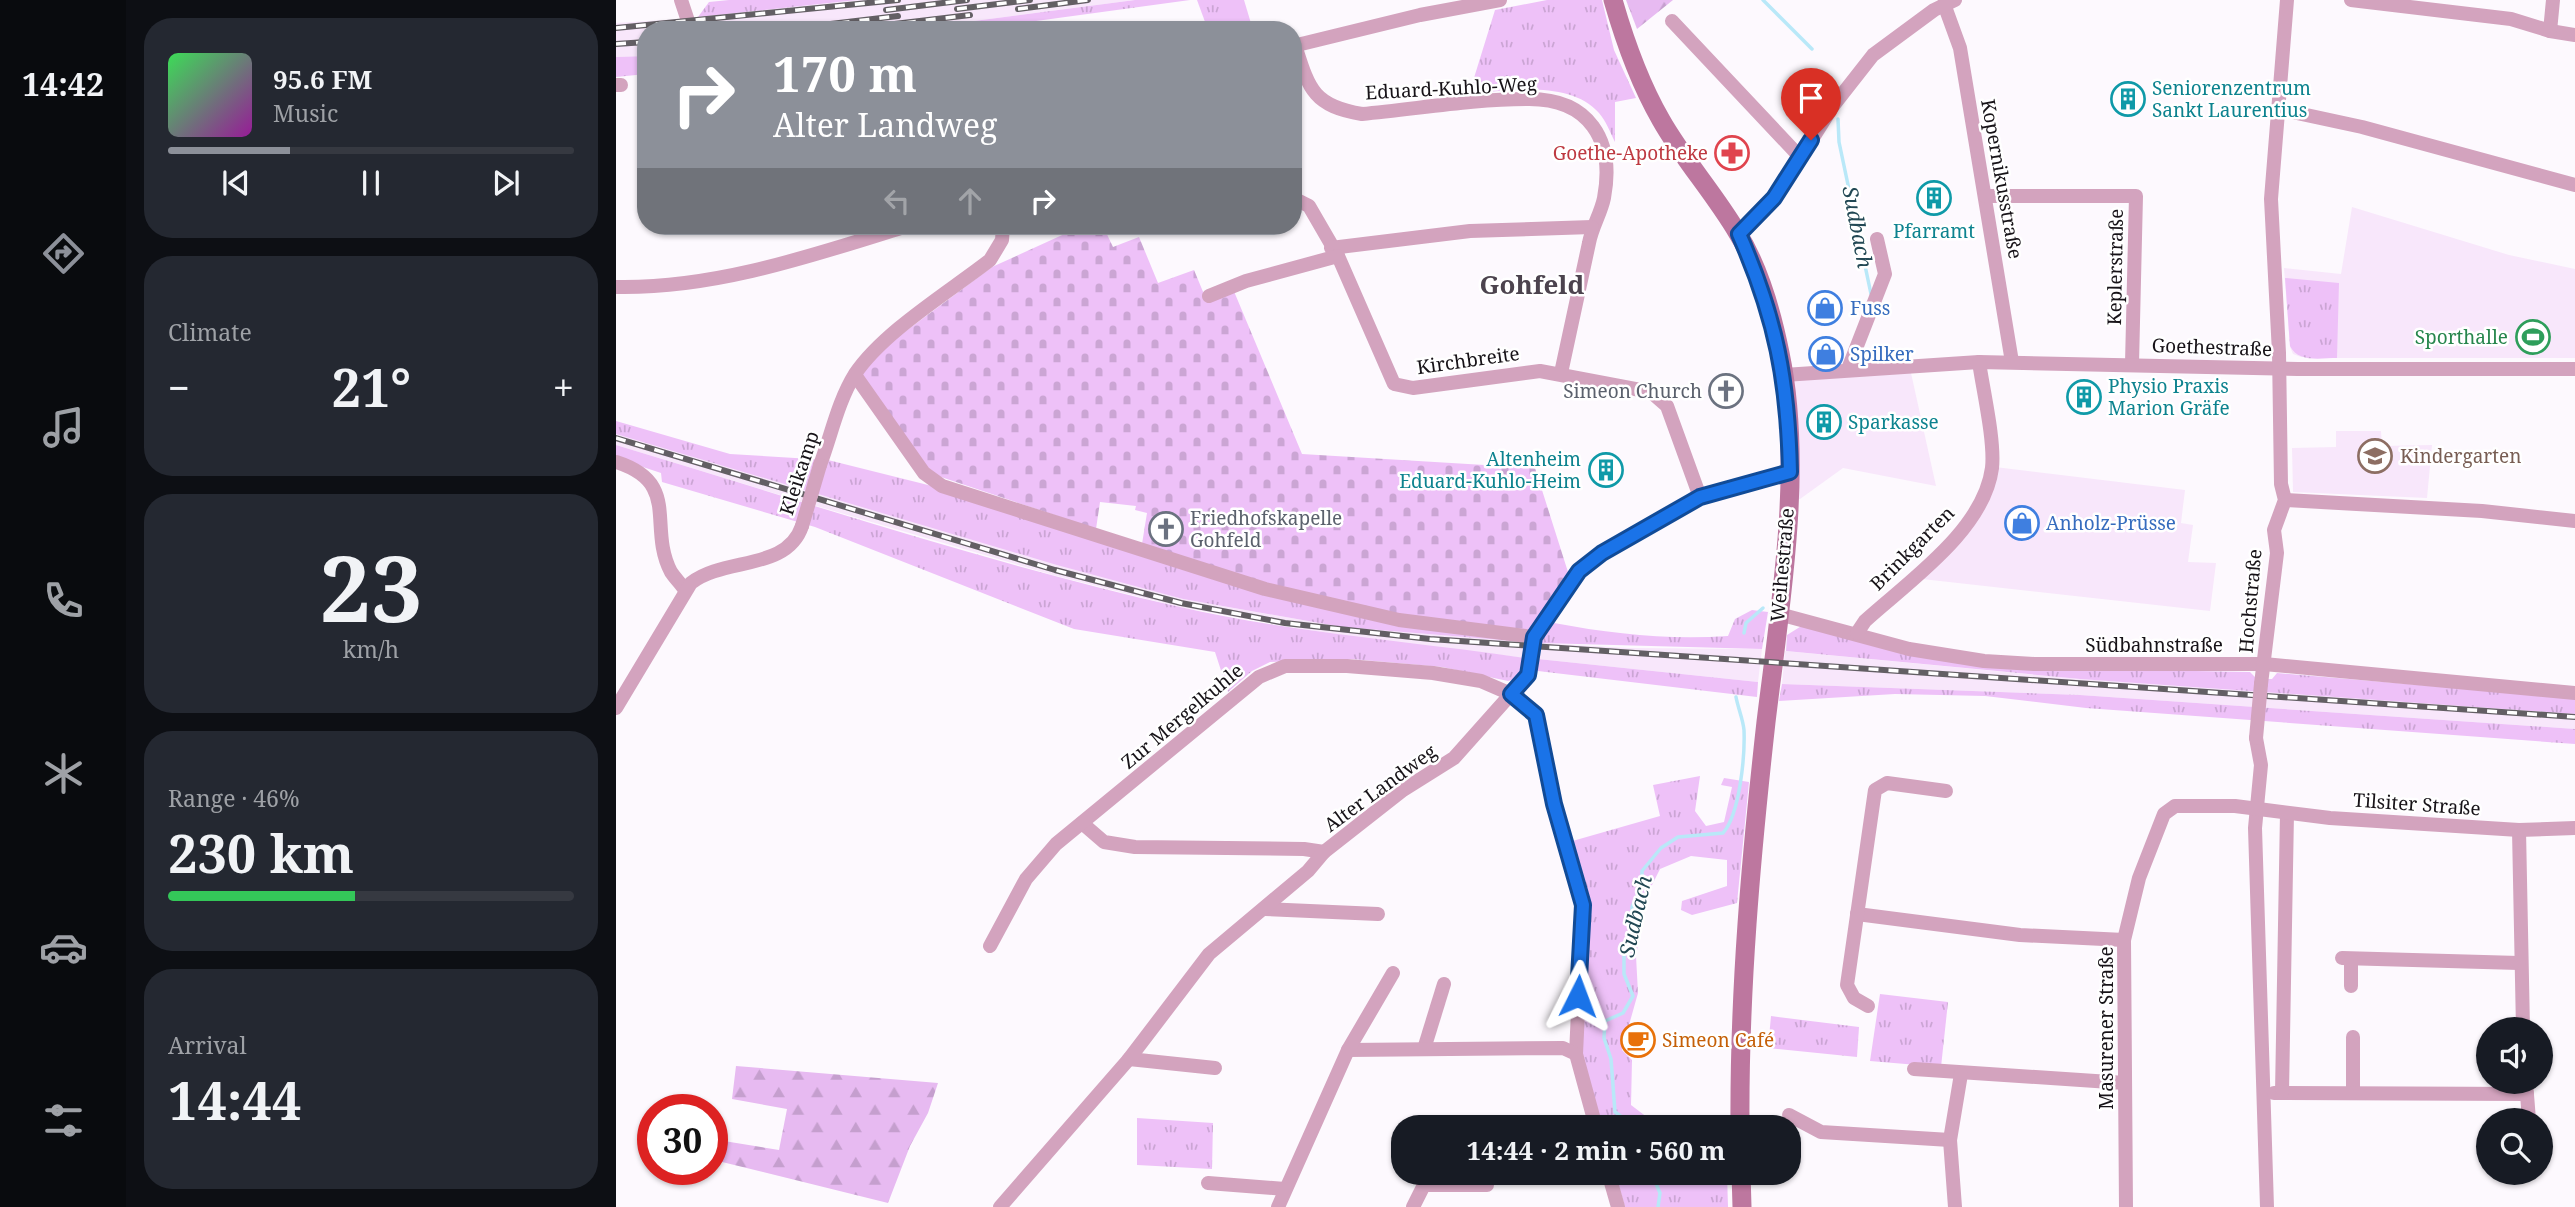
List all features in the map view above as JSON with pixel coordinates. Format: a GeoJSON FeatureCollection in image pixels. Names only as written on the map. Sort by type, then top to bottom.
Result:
{"type":"FeatureCollection","features":[{"type":"Feature","properties":{"kind":"main road","name":"Weihestraße"},"geometry":{"type":"LineString","coordinates":[[1613,0],[1632,57],[1661,121],[1739,234],[1771,316],[1784,375],[1790,472],[1779,614],[1743,969],[1740,1115]]}},
{"type":"Feature","properties":{"kind":"main road"},"geometry":{"type":"LineString","coordinates":[[1741,1185],[1742,1207]]}},
{"type":"Feature","properties":{"kind":"street"},"geometry":{"type":"LineString","coordinates":[[681,0],[688,21]]}},
{"type":"Feature","properties":{"kind":"street"},"geometry":{"type":"LineString","coordinates":[[1302,44],[1420,15],[1500,0]]}},
{"type":"Feature","properties":{"kind":"street","name":"Hochstraße"},"geometry":{"type":"LineString","coordinates":[[2267,1207],[2266,1093],[2255,828],[2261,765],[2256,738],[2277,553],[2274,530],[2285,500],[2281,484],[2280,368],[2271,200],[2287,0]]}},
{"type":"Feature","properties":{"kind":"street"},"geometry":{"type":"LineString","coordinates":[[2351,0],[2511,19],[2550,31],[2575,35]]}},
{"type":"Feature","properties":{"kind":"street"},"geometry":{"type":"LineString","coordinates":[[2550,31],[2553,0]]}},
{"type":"Feature","properties":{"kind":"street"},"geometry":{"type":"LineString","coordinates":[[1739,234],[1774,198],[1833,106],[1873,55],[1949,2]]}},
{"type":"Feature","properties":{"kind":"street","name":"Kopernikusstraße"},"geometry":{"type":"LineString","coordinates":[[1949,2],[1960,48],[2012,362]]}},
{"type":"Feature","properties":{"kind":"street"},"geometry":{"type":"LineString","coordinates":[[1672,21],[1800,157]]}},
{"type":"Feature","properties":{"kind":"street","name":"Eduard-Kuhlo-Weg"},"geometry":{"type":"LineString","coordinates":[[1302,69],[1309,89],[1338,110],[1363,114],[1529,98],[1561,104],[1588,117],[1602,142],[1608,173],[1604,201],[1592,227],[1561,373]]}},
{"type":"Feature","properties":{"kind":"street"},"geometry":{"type":"LineString","coordinates":[[2278,109],[2362,127],[2575,185]]}},
{"type":"Feature","properties":{"kind":"street","name":"Keplerstraße"},"geometry":{"type":"LineString","coordinates":[[1985,197],[2136,196],[2132,364]]}},
{"type":"Feature","properties":{"kind":"street","name":"Kirchbreite"},"geometry":{"type":"LineString","coordinates":[[1302,202],[1309,206],[1335,252],[1394,384],[1413,388],[1515,372],[1561,373],[1658,395],[1667,406],[1700,497]]}},
{"type":"Feature","properties":{"kind":"street"},"geometry":{"type":"LineString","coordinates":[[1209,296],[1335,252],[1470,232],[1592,227]]}},
{"type":"Feature","properties":{"kind":"street"},"geometry":{"type":"LineString","coordinates":[[616,287],[723,277],[813,256],[879,235]]}},
{"type":"Feature","properties":{"kind":"street","name":"Kleikamp"},"geometry":{"type":"LineString","coordinates":[[616,708],[685,590],[703,573],[781,553],[798,538],[845,393],[855,375],[875,348],[990,260],[1002,235]]}},
{"type":"Feature","properties":{"kind":"street"},"geometry":{"type":"LineString","coordinates":[[1848,369],[1885,274],[1877,239]]}},
{"type":"Feature","properties":{"kind":"street","name":"Goethestraße"},"geometry":{"type":"LineString","coordinates":[[1784,375],[1979,362],[2280,368],[2575,369]]}},
{"type":"Feature","properties":{"kind":"street","name":"Brinkgarten"},"geometry":{"type":"LineString","coordinates":[[1857,633],[1865,621],[1956,538],[1982,503],[1992,465],[1979,362]]}},
{"type":"Feature","properties":{"kind":"street"},"geometry":{"type":"LineString","coordinates":[[855,375],[924,472],[942,485],[1265,589],[1399,620],[1534,637]]}},
{"type":"Feature","properties":{"kind":"street"},"geometry":{"type":"LineString","coordinates":[[616,462],[635,468],[648,477],[655,489],[671,572],[685,590]]}},
{"type":"Feature","properties":{"kind":"street","name":"Alter Landweg"},"geometry":{"type":"LineString","coordinates":[[1000,1207],[1129,1059],[1209,954],[1308,871],[1324,852],[1403,790],[1454,758],[1528,675],[1534,637],[1579,571],[1602,553],[1700,497],[1790,472]]}},
{"type":"Feature","properties":{"kind":"street"},"geometry":{"type":"LineString","coordinates":[[2285,500],[2482,510],[2575,521]]}},
{"type":"Feature","properties":{"kind":"street","name":"Südbahnstraße"},"geometry":{"type":"LineString","coordinates":[[1779,614],[1909,649],[1984,661],[2034,664],[2263,664],[2575,694]]}},
{"type":"Feature","properties":{"kind":"street","name":"Zur Mergelkuhle"},"geometry":{"type":"LineString","coordinates":[[990,946],[1026,879],[1056,844],[1259,677],[1285,666],[1347,666],[1433,673],[1481,681],[1511,694],[1536,715],[1554,804],[1583,905],[1576,1054],[1593,1115]]}},
{"type":"Feature","properties":{"kind":"street"},"geometry":{"type":"LineString","coordinates":[[1868,1006],[1854,998],[1847,985],[1875,790],[1886,783],[1947,791]]}},
{"type":"Feature","properties":{"kind":"street","name":"Tilsiter Straße"},"geometry":{"type":"LineString","coordinates":[[2164,814],[2175,806],[2258,807],[2287,813],[2519,830],[2575,828]]}},
{"type":"Feature","properties":{"kind":"street"},"geometry":{"type":"LineString","coordinates":[[2282,1093],[2287,813]]}},
{"type":"Feature","properties":{"kind":"street","name":"Masurener Straße"},"geometry":{"type":"LineString","coordinates":[[2126,1207],[2123,940],[2139,878],[2164,814]]}},
{"type":"Feature","properties":{"kind":"street"},"geometry":{"type":"LineString","coordinates":[[1082,823],[1104,842],[1135,847],[1304,849],[1324,852]]}},
{"type":"Feature","properties":{"kind":"street"},"geometry":{"type":"LineString","coordinates":[[2519,830],[2519,963],[2522,1017]]}},
{"type":"Feature","properties":{"kind":"street"},"geometry":{"type":"LineString","coordinates":[[1265,909],[1378,914]]}},
{"type":"Feature","properties":{"kind":"street"},"geometry":{"type":"LineString","coordinates":[[1857,914],[2020,936],[2123,940]]}},
{"type":"Feature","properties":{"kind":"street"},"geometry":{"type":"LineString","coordinates":[[2351,986],[2347,958],[2519,963]]}},
{"type":"Feature","properties":{"kind":"street"},"geometry":{"type":"LineString","coordinates":[[1278,1207],[1348,1050],[1393,973]]}},
{"type":"Feature","properties":{"kind":"street"},"geometry":{"type":"LineString","coordinates":[[1424,1049],[1444,984]]}},
{"type":"Feature","properties":{"kind":"street"},"geometry":{"type":"LineString","coordinates":[[2353,1037],[2353,1093]]}},
{"type":"Feature","properties":{"kind":"street"},"geometry":{"type":"LineString","coordinates":[[1348,1050],[1563,1048],[1576,1054]]}},
{"type":"Feature","properties":{"kind":"street"},"geometry":{"type":"LineString","coordinates":[[1129,1059],[1215,1068]]}},
{"type":"Feature","properties":{"kind":"street"},"geometry":{"type":"LineString","coordinates":[[1914,1069],[2125,1083]]}},
{"type":"Feature","properties":{"kind":"street"},"geometry":{"type":"LineString","coordinates":[[1955,1207],[1950,1140],[1961,1074]]}},
{"type":"Feature","properties":{"kind":"street"},"geometry":{"type":"LineString","coordinates":[[2266,1093],[2476,1089]]}},
{"type":"Feature","properties":{"kind":"street"},"geometry":{"type":"LineString","coordinates":[[1801,1121],[1821,1132],[1950,1140]]}},
{"type":"Feature","properties":{"kind":"street"},"geometry":{"type":"LineString","coordinates":[[1208,1183],[1285,1189]]}},
{"type":"Feature","properties":{"kind":"street"},"geometry":{"type":"LineString","coordinates":[[1413,1207],[1424,1185]]}},
{"type":"Feature","properties":{"kind":"street"},"geometry":{"type":"LineString","coordinates":[[1612,1185],[1618,1207]]}},
{"type":"Feature","properties":{"kind":"shaded area"},"geometry":{"type":"Polygon","coordinates":[[[857,0],[1135,0],[974,21],[699,21],[698,17],[857,0]]]}},
{"type":"Feature","properties":{"kind":"shaded area"},"geometry":{"type":"Polygon","coordinates":[[[680,19],[680,21],[648,21],[680,19]]]}},
{"type":"Feature","properties":{"kind":"shaded area"},"geometry":{"type":"Polygon","coordinates":[[[637,22],[637,56],[616,57],[616,23],[637,22]]]}},
{"type":"Feature","properties":{"kind":"shaded area"},"geometry":{"type":"Polygon","coordinates":[[[2352,207],[2509,255],[2575,269],[2575,358],[2337,358],[2301,357],[2293,354],[2290,347],[2284,268],[2341,274],[2352,207]]]}},
{"type":"Feature","properties":{"kind":"shaded area"},"geometry":{"type":"Polygon","coordinates":[[[1911,373],[1936,486],[1843,468],[1800,499],[1795,499],[1790,381],[1911,373]]]}},
{"type":"Feature","properties":{"kind":"shaded area"},"geometry":{"type":"Polygon","coordinates":[[[2336,431],[2381,431],[2382,446],[2432,445],[2427,498],[2293,492],[2292,448],[2336,447],[2336,431]]]}},
{"type":"Feature","properties":{"kind":"shaded area"},"geometry":{"type":"Polygon","coordinates":[[[616,434],[1183,599],[1342,627],[1526,642],[1525,658],[1338,635],[1180,607],[1053,575],[616,445],[616,434]]]}},
{"type":"Feature","properties":{"kind":"shaded area"},"geometry":{"type":"Polygon","coordinates":[[[1995,467],[2185,490],[2181,523],[2193,525],[2188,562],[2216,563],[2210,611],[1922,579],[1963,535],[1995,467]]]}},
{"type":"Feature","properties":{"kind":"shaded area"},"geometry":{"type":"Polygon","coordinates":[[[1540,643],[1628,648],[1762,649],[1758,682],[1538,659],[1540,643]]]}},
{"type":"Feature","properties":{"kind":"shaded area"},"geometry":{"type":"Polygon","coordinates":[[[1785,651],[2080,679],[2575,714],[2575,729],[2080,695],[1782,684],[1785,651]]]}},
{"type":"Feature","properties":{"kind":"green space"},"geometry":{"type":"Polygon","coordinates":[[[857,0],[698,17],[709,2],[857,0]]]}},
{"type":"Feature","properties":{"kind":"green space"},"geometry":{"type":"Polygon","coordinates":[[[1135,0],[1190,0],[1036,21],[974,21],[1135,0]]]}},
{"type":"Feature","properties":{"kind":"green space"},"geometry":{"type":"Polygon","coordinates":[[[1197,0],[1244,0],[1250,21],[1205,21],[1197,0]]]}},
{"type":"Feature","properties":{"kind":"green space"},"geometry":{"type":"Polygon","coordinates":[[[1547,0],[1602,0],[1614,50],[1636,98],[1615,102],[1615,142],[1599,113],[1572,96],[1556,91],[1538,90],[1469,94],[1495,10],[1547,0]]]}},
{"type":"Feature","properties":{"kind":"green space"},"geometry":{"type":"Polygon","coordinates":[[[1626,0],[1673,0],[1637,29],[1626,0]]]}},
{"type":"Feature","properties":{"kind":"green space"},"geometry":{"type":"Polygon","coordinates":[[[637,56],[637,75],[616,77],[616,57],[637,56]]]}},
{"type":"Feature","properties":{"kind":"green space"},"geometry":{"type":"Polygon","coordinates":[[[1062,235],[1107,235],[1113,247],[1139,237],[1158,283],[1194,270],[1206,299],[1233,289],[1302,454],[1535,468],[1568,572],[1528,631],[1400,615],[1265,585],[1142,544],[1147,513],[1135,510],[1136,506],[1100,502],[1096,529],[929,473],[862,375],[879,351],[992,267],[1062,235]]]}},
{"type":"Feature","properties":{"kind":"green space"},"geometry":{"type":"Polygon","coordinates":[[[2285,278],[2339,283],[2337,358],[2304,357],[2298,355],[2290,346],[2285,278]]]}},
{"type":"Feature","properties":{"kind":"green space"},"geometry":{"type":"Polygon","coordinates":[[[616,421],[730,454],[828,460],[940,488],[1186,565],[1526,642],[1342,627],[1183,599],[1057,565],[616,434],[616,421]]]}},
{"type":"Feature","properties":{"kind":"green space"},"geometry":{"type":"Polygon","coordinates":[[[616,445],[967,552],[1180,607],[1266,624],[1525,658],[1519,678],[1508,681],[1442,667],[1351,659],[1270,662],[1252,671],[1228,692],[1215,652],[1074,629],[815,527],[662,482],[661,473],[616,458],[616,445]]]}},
{"type":"Feature","properties":{"kind":"green space"},"geometry":{"type":"Polygon","coordinates":[[[1752,610],[1768,612],[1762,649],[1540,643],[1554,623],[1641,635],[1728,636],[1735,619],[1752,610]]]}},
{"type":"Feature","properties":{"kind":"green space"},"geometry":{"type":"Polygon","coordinates":[[[1803,625],[2034,668],[2250,672],[2257,679],[2272,679],[2277,673],[2575,698],[2575,714],[2080,679],[1786,651],[1787,635],[1803,625]]]}},
{"type":"Feature","properties":{"kind":"green space"},"geometry":{"type":"Polygon","coordinates":[[[1538,659],[1758,682],[1757,697],[1538,671],[1538,659]]]}},
{"type":"Feature","properties":{"kind":"green space"},"geometry":{"type":"Polygon","coordinates":[[[1782,684],[2080,695],[2575,729],[2575,744],[2086,708],[1985,696],[1895,694],[1779,701],[1782,684]]]}},
{"type":"Feature","properties":{"kind":"green space"},"geometry":{"type":"Polygon","coordinates":[[[1700,776],[1695,811],[1706,826],[1724,822],[1732,787],[1721,785],[1724,778],[1749,782],[1737,903],[1692,915],[1681,910],[1682,901],[1727,886],[1727,860],[1691,856],[1660,869],[1647,895],[1636,956],[1638,993],[1622,1050],[1632,1060],[1631,1105],[1644,1115],[1597,1115],[1580,1056],[1588,904],[1569,842],[1660,816],[1653,785],[1700,776]]]}},
{"type":"Feature","properties":{"kind":"green space"},"geometry":{"type":"Polygon","coordinates":[[[1880,994],[1948,1002],[1941,1067],[1870,1061],[1880,994]]]}},
{"type":"Feature","properties":{"kind":"green space"},"geometry":{"type":"Polygon","coordinates":[[[1771,1016],[1859,1027],[1857,1057],[1768,1048],[1771,1016]]]}},
{"type":"Feature","properties":{"kind":"green space"},"geometry":{"type":"Polygon","coordinates":[[[736,1066],[938,1083],[928,1113],[910,1146],[888,1203],[728,1163],[728,1142],[779,1150],[787,1109],[732,1099],[736,1066]]]}},
{"type":"Feature","properties":{"kind":"green space"},"geometry":{"type":"Polygon","coordinates":[[[1137,1118],[1213,1123],[1212,1169],[1137,1165],[1137,1118]]]}},
{"type":"Feature","properties":{"kind":"green space"},"geometry":{"type":"Polygon","coordinates":[[[1619,1185],[1727,1185],[1728,1207],[1625,1207],[1619,1185]]]}},
{"type":"Feature","properties":{"kind":"waterway","name":"Sudbach"},"geometry":{"type":"LineString","coordinates":[[1763,0],[1812,49]]}},
{"type":"Feature","properties":{"kind":"waterway","name":"Sudbach"},"geometry":{"type":"LineString","coordinates":[[1838,119],[1839,142],[1871,294]]}},
{"type":"Feature","properties":{"kind":"waterway","name":"Sudbach"},"geometry":{"type":"LineString","coordinates":[[1744,633],[1746,623],[1763,608]]}},
{"type":"Feature","properties":{"kind":"waterway","name":"Sudbach"},"geometry":{"type":"LineString","coordinates":[[1619,1115],[1615,1112],[1611,1059],[1604,1038],[1605,1021],[1623,1013],[1633,996],[1624,974],[1624,953],[1632,928],[1632,907],[1642,885],[1642,871],[1661,848],[1678,837],[1723,833],[1729,824],[1740,784],[1744,741],[1736,697]]}},
{"type":"Feature","properties":{"kind":"waterway","name":"Sudbach"},"geometry":{"type":"LineString","coordinates":[[1657,1185],[1660,1193],[1658,1207]]}},
{"type":"Feature","properties":{"kind":"railway"},"geometry":{"type":"LineString","coordinates":[[686,21],[898,0]]}},
{"type":"Feature","properties":{"kind":"railway"},"geometry":{"type":"LineString","coordinates":[[886,10],[967,0]]}},
{"type":"Feature","properties":{"kind":"railway"},"geometry":{"type":"LineString","coordinates":[[957,9],[1030,0]]}},
{"type":"Feature","properties":{"kind":"railway"},"geometry":{"type":"LineString","coordinates":[[1018,9],[1088,0]]}},
{"type":"Feature","properties":{"kind":"railway"},"geometry":{"type":"LineString","coordinates":[[920,21],[970,15]]}},
{"type":"Feature","properties":{"kind":"railway"},"geometry":{"type":"LineString","coordinates":[[856,21],[898,16]]}},
{"type":"Feature","properties":{"kind":"railway"},"geometry":{"type":"LineString","coordinates":[[616,28],[637,26]]}},
{"type":"Feature","properties":{"kind":"railway"},"geometry":{"type":"LineString","coordinates":[[616,44],[637,43]]}},
{"type":"Feature","properties":{"kind":"railway"},"geometry":{"type":"LineString","coordinates":[[616,438],[1055,570],[1181,603],[1285,623],[1430,639],[2575,717]]}},
{"type":"Feature","properties":{"kind":"place","name":"Seniorenzentrum Sankt Laurentius"},"geometry":{"type":"Point","coordinates":[2128,99]}},
{"type":"Feature","properties":{"kind":"place","name":"Goethe-Apotheke"},"geometry":{"type":"Point","coordinates":[1732,153]}},
{"type":"Feature","properties":{"kind":"place","name":"Pfarramt"},"geometry":{"type":"Point","coordinates":[1934,198]}},
{"type":"Feature","properties":{"kind":"place","name":"Fuss"},"geometry":{"type":"Point","coordinates":[1825,308]}},
{"type":"Feature","properties":{"kind":"place","name":"Sporthalle"},"geometry":{"type":"Point","coordinates":[2533,337]}},
{"type":"Feature","properties":{"kind":"place","name":"Spilker"},"geometry":{"type":"Point","coordinates":[1826,354]}},
{"type":"Feature","properties":{"kind":"place","name":"Simeon Church"},"geometry":{"type":"Point","coordinates":[1726,391]}},
{"type":"Feature","properties":{"kind":"place","name":"Physio Praxis Marion Gräfe"},"geometry":{"type":"Point","coordinates":[2084,397]}},
{"type":"Feature","properties":{"kind":"place","name":"Sparkasse"},"geometry":{"type":"Point","coordinates":[1824,422]}},
{"type":"Feature","properties":{"kind":"place","name":"Kindergarten"},"geometry":{"type":"Point","coordinates":[2375,456]}},
{"type":"Feature","properties":{"kind":"place","name":"Altenheim Eduard-Kuhlo-Heim"},"geometry":{"type":"Point","coordinates":[1606,470]}},
{"type":"Feature","properties":{"kind":"place","name":"Anholz-Prüsse"},"geometry":{"type":"Point","coordinates":[2022,523]}},
{"type":"Feature","properties":{"kind":"place","name":"Friedhofskapelle Gohfeld"},"geometry":{"type":"Point","coordinates":[1166,529]}},
{"type":"Feature","properties":{"kind":"place","name":"Simeon Café"},"geometry":{"type":"Point","coordinates":[1638,1040]}},
{"type":"Feature","properties":{"kind":"district","name":"Gohfeld"},"geometry":{"type":"Point","coordinates":[1532,284]}},
{"type":"Feature","properties":{"kind":"route"},"geometry":{"type":"LineString","coordinates":[[1578,996],[1583,905],[1554,804],[1536,715],[1511,694],[1528,675],[1534,637],[1579,571],[1602,553],[1700,497],[1790,472],[1789,428],[1780,353],[1760,281],[1739,234],[1774,198],[1811,140]]}}]}
